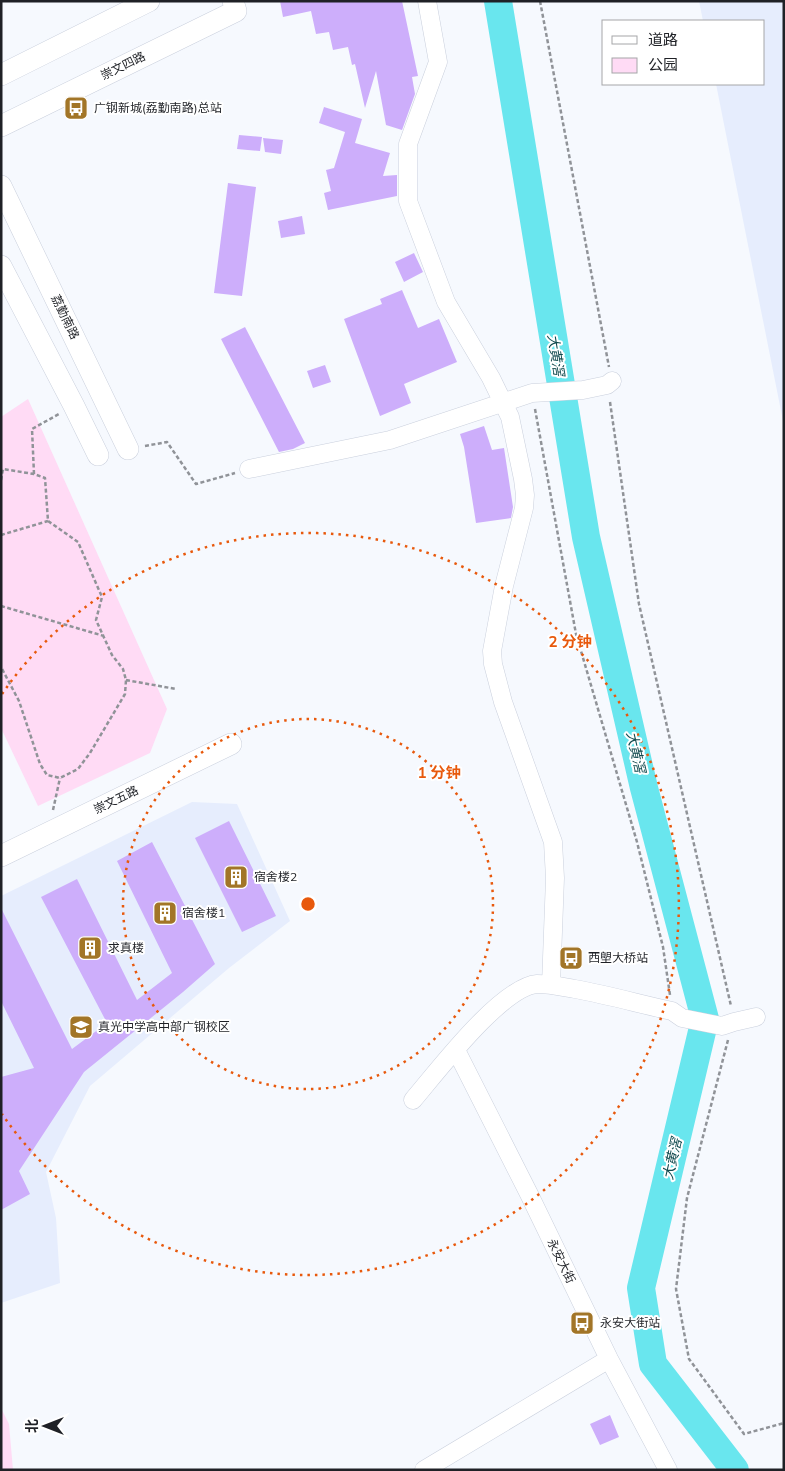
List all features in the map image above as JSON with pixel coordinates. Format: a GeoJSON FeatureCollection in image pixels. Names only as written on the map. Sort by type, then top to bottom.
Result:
{"type":"FeatureCollection","features":[{"type":"Feature","properties":{"kind":"street"},"geometry":{"type":"LineString","coordinates":[[1,75],[149,1]]}},
{"type":"Feature","properties":{"kind":"street","name":"崇文四路"},"geometry":{"type":"LineString","coordinates":[[1,126],[236,11],[233,1]]}},
{"type":"Feature","properties":{"kind":"street"},"geometry":{"type":"LineString","coordinates":[[427,1],[438,62],[408,144],[408,201],[446,302],[504,402],[514,434],[525,495],[524,508],[504,586],[492,651],[493,664],[506,710],[553,842],[555,878],[551,985]]}},
{"type":"Feature","properties":{"kind":"street","name":"荔勤南路"},"geometry":{"type":"LineString","coordinates":[[1,186],[128,449]]}},
{"type":"Feature","properties":{"kind":"street"},"geometry":{"type":"LineString","coordinates":[[1,266],[98,455]]}},
{"type":"Feature","properties":{"kind":"street"},"geometry":{"type":"LineString","coordinates":[[249,469],[390,440],[504,402],[541,392],[583,390],[610,383]]}},
{"type":"Feature","properties":{"kind":"street","name":"崇文五路"},"geometry":{"type":"LineString","coordinates":[[1,856],[231,744]]}},
{"type":"Feature","properties":{"kind":"street"},"geometry":{"type":"LineString","coordinates":[[413,1100],[483,1022],[516,992],[536,984],[551,985],[677,1015],[728,1024],[756,1017]]}},
{"type":"Feature","properties":{"kind":"street","name":"永安大街"},"geometry":{"type":"LineString","coordinates":[[456,1050],[529,1194],[609,1359],[668,1470]]}},
{"type":"Feature","properties":{"kind":"street"},"geometry":{"type":"LineString","coordinates":[[424,1470],[609,1359]]}},
{"type":"Feature","properties":{"kind":"path"},"geometry":{"type":"LineString","coordinates":[[540,1],[610,383],[639,604],[728,1024],[723,1057],[687,1198],[676,1289],[689,1359],[744,1434],[784,1423]]}},
{"type":"Feature","properties":{"kind":"path"},"geometry":{"type":"LineString","coordinates":[[541,392],[576,634],[637,842],[663,947],[677,1015]]}},
{"type":"Feature","properties":{"kind":"path"},"geometry":{"type":"LineString","coordinates":[[34,474],[32,429],[74,406]]}},
{"type":"Feature","properties":{"kind":"path"},"geometry":{"type":"LineString","coordinates":[[128,449],[167,442],[196,484],[249,469]]}},
{"type":"Feature","properties":{"kind":"path"},"geometry":{"type":"LineString","coordinates":[[1,480],[3,469],[34,474],[45,478],[48,521]]}},
{"type":"Feature","properties":{"kind":"path"},"geometry":{"type":"LineString","coordinates":[[1,535],[48,521]]}},
{"type":"Feature","properties":{"kind":"path"},"geometry":{"type":"LineString","coordinates":[[1,667],[19,701],[40,764],[46,775],[60,778],[78,769],[90,753],[125,694],[126,680],[123,669],[112,654],[96,620],[102,597],[78,542],[48,521]]}},
{"type":"Feature","properties":{"kind":"path"},"geometry":{"type":"LineString","coordinates":[[1,606],[104,636]]}},
{"type":"Feature","properties":{"kind":"path"},"geometry":{"type":"LineString","coordinates":[[126,680],[176,689]]}},
{"type":"Feature","properties":{"kind":"path"},"geometry":{"type":"LineString","coordinates":[[52,813],[60,778]]}},
{"type":"Feature","properties":{"kind":"shaded area"},"geometry":{"type":"Polygon","coordinates":[[[699,1],[784,1],[784,426],[716,85],[765,85],[765,20],[703,20],[699,1]]]}},
{"type":"Feature","properties":{"kind":"shaded area","name":"真光中学高中部广钢校区"},"geometry":{"type":"Polygon","coordinates":[[[192,802],[237,804],[290,921],[229,968],[90,1086],[46,1172],[56,1218],[60,1283],[1,1303],[1,896],[192,802]]]}},
{"type":"Feature","properties":{"kind":"green space"},"geometry":{"type":"Polygon","coordinates":[[[28,399],[167,709],[150,753],[38,806],[1,728],[1,417],[28,399]]]}},
{"type":"Feature","properties":{"kind":"green space"},"geometry":{"type":"Polygon","coordinates":[[[1,1408],[9,1424],[13,1470],[1,1470],[1,1408]]]}},
{"type":"Feature","properties":{"kind":"building"},"geometry":{"type":"Polygon","coordinates":[[[280,1],[402,1],[418,76],[412,77],[415,94],[402,130],[386,125],[376,71],[365,108],[355,64],[352,65],[348,47],[333,50],[329,32],[316,34],[311,11],[283,17],[280,1]]]}},
{"type":"Feature","properties":{"kind":"building"},"geometry":{"type":"Polygon","coordinates":[[[324,107],[362,119],[355,143],[390,153],[383,176],[397,175],[397,196],[328,210],[324,193],[331,191],[326,170],[334,168],[345,132],[319,123],[324,107]]]}},
{"type":"Feature","properties":{"kind":"building"},"geometry":{"type":"Polygon","coordinates":[[[239,135],[262,137],[260,151],[237,149],[239,135]]]}},
{"type":"Feature","properties":{"kind":"building"},"geometry":{"type":"Polygon","coordinates":[[[263,138],[283,140],[281,154],[265,152],[263,138]]]}},
{"type":"Feature","properties":{"kind":"building"},"geometry":{"type":"Polygon","coordinates":[[[228,183],[256,187],[242,296],[214,293],[228,183]]]}},
{"type":"Feature","properties":{"kind":"building"},"geometry":{"type":"Polygon","coordinates":[[[302,216],[305,234],[281,238],[278,221],[302,216]]]}},
{"type":"Feature","properties":{"kind":"building"},"geometry":{"type":"Polygon","coordinates":[[[414,253],[423,272],[404,282],[395,262],[414,253]]]}},
{"type":"Feature","properties":{"kind":"building"},"geometry":{"type":"Polygon","coordinates":[[[402,290],[418,328],[439,319],[457,362],[404,384],[411,403],[380,416],[344,319],[382,304],[380,299],[402,290]]]}},
{"type":"Feature","properties":{"kind":"building"},"geometry":{"type":"Polygon","coordinates":[[[245,327],[305,443],[293,449],[279,452],[221,339],[245,327]]]}},
{"type":"Feature","properties":{"kind":"building"},"geometry":{"type":"Polygon","coordinates":[[[325,365],[331,382],[313,388],[307,371],[325,365]]]}},
{"type":"Feature","properties":{"kind":"building"},"geometry":{"type":"Polygon","coordinates":[[[484,426],[492,450],[504,448],[513,507],[511,518],[476,523],[464,447],[460,434],[484,426]]]}},
{"type":"Feature","properties":{"kind":"building","name":"宿舍楼2"},"geometry":{"type":"Polygon","coordinates":[[[229,821],[276,916],[242,932],[195,838],[229,821]]]}},
{"type":"Feature","properties":{"kind":"building"},"geometry":{"type":"Polygon","coordinates":[[[152,842],[215,964],[84,1072],[19,1171],[30,1194],[1,1210],[1,1077],[34,1068],[1,1001],[1,908],[72,1049],[107,1023],[41,897],[77,879],[137,1000],[172,973],[117,861],[152,842]]]}},
{"type":"Feature","properties":{"kind":"building"},"geometry":{"type":"Polygon","coordinates":[[[610,1415],[619,1437],[600,1445],[590,1424],[610,1415]]]}},
{"type":"Feature","properties":{"kind":"waterway","name":"大黄滘"},"geometry":{"type":"LineString","coordinates":[[498,1],[586,537],[644,788],[705,1019],[641,1288],[653,1364],[735,1470]]}},
{"type":"Feature","properties":{"kind":"place","name":"广钢新城(荔勤南路)总站"},"geometry":{"type":"Point","coordinates":[76,108]}},
{"type":"Feature","properties":{"kind":"place","name":"宿舍楼2"},"geometry":{"type":"Point","coordinates":[236,877]}},
{"type":"Feature","properties":{"kind":"place","name":"宿舍楼1"},"geometry":{"type":"Point","coordinates":[165,913]}},
{"type":"Feature","properties":{"kind":"place","name":"求真楼"},"geometry":{"type":"Point","coordinates":[90,948]}},
{"type":"Feature","properties":{"kind":"place","name":"西塱大桥站"},"geometry":{"type":"Point","coordinates":[571,958]}},
{"type":"Feature","properties":{"kind":"place","name":"真光中学高中部广钢校区"},"geometry":{"type":"Point","coordinates":[81,1027]}},
{"type":"Feature","properties":{"kind":"place","name":"永安大街站"},"geometry":{"type":"Point","coordinates":[582,1323]}}]}
